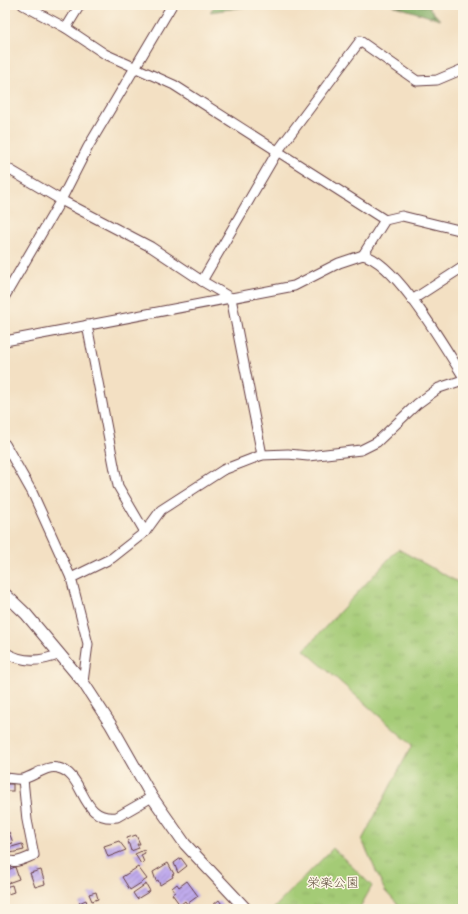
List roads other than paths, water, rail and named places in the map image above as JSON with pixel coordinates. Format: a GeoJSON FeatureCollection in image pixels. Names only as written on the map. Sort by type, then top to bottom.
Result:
{"type":"FeatureCollection","features":[{"type":"Feature","properties":{"kind":"street"},"geometry":{"type":"LineString","coordinates":[[23,5],[66,28],[105,54],[174,85],[385,220]]}},
{"type":"Feature","properties":{"kind":"street"},"geometry":{"type":"LineString","coordinates":[[66,28],[80,5]]}},
{"type":"Feature","properties":{"kind":"street"},"geometry":{"type":"LineString","coordinates":[[5,296],[61,200],[88,146],[136,69],[172,5]]}},
{"type":"Feature","properties":{"kind":"street"},"geometry":{"type":"LineString","coordinates":[[202,282],[277,152],[360,41],[418,81],[437,80],[463,69]]}},
{"type":"Feature","properties":{"kind":"street"},"geometry":{"type":"LineString","coordinates":[[5,167],[61,200],[151,248],[202,282],[231,298],[262,455]]}},
{"type":"Feature","properties":{"kind":"street"},"geometry":{"type":"LineString","coordinates":[[363,255],[385,220],[402,216],[463,231]]}},
{"type":"Feature","properties":{"kind":"street"},"geometry":{"type":"LineString","coordinates":[[5,341],[294,286],[338,263],[363,255],[370,257],[384,267],[412,300],[437,334],[463,376]]}},
{"type":"Feature","properties":{"kind":"street"},"geometry":{"type":"LineString","coordinates":[[412,300],[463,267]]}},
{"type":"Feature","properties":{"kind":"street"},"geometry":{"type":"LineString","coordinates":[[87,326],[118,486],[145,532]]}},
{"type":"Feature","properties":{"kind":"street"},"geometry":{"type":"LineString","coordinates":[[71,578],[112,558],[145,532],[161,510],[223,470],[262,455],[288,454],[308,456],[361,450],[377,442],[416,404],[439,388],[463,380]]}},
{"type":"Feature","properties":{"kind":"street"},"geometry":{"type":"LineString","coordinates":[[5,444],[32,492],[71,578],[88,644],[83,682]]}},
{"type":"Feature","properties":{"kind":"street"},"geometry":{"type":"LineString","coordinates":[[5,594],[26,614],[83,682],[111,726],[152,797],[185,844],[246,909]]}},
{"type":"Feature","properties":{"kind":"street"},"geometry":{"type":"LineString","coordinates":[[5,652],[31,661],[47,660],[60,654]]}},
{"type":"Feature","properties":{"kind":"street"},"geometry":{"type":"LineString","coordinates":[[5,778],[23,779],[48,768],[58,767],[71,775],[88,804],[97,814],[111,818],[117,817],[152,797]]}},
{"type":"Feature","properties":{"kind":"street"},"geometry":{"type":"LineString","coordinates":[[5,859],[10,862],[17,862],[34,855],[27,820],[23,779]]}},
{"type":"Feature","properties":{"kind":"park label","name":"栄楽公園"},"geometry":{"type":"Point","coordinates":[333,883]}}]}
